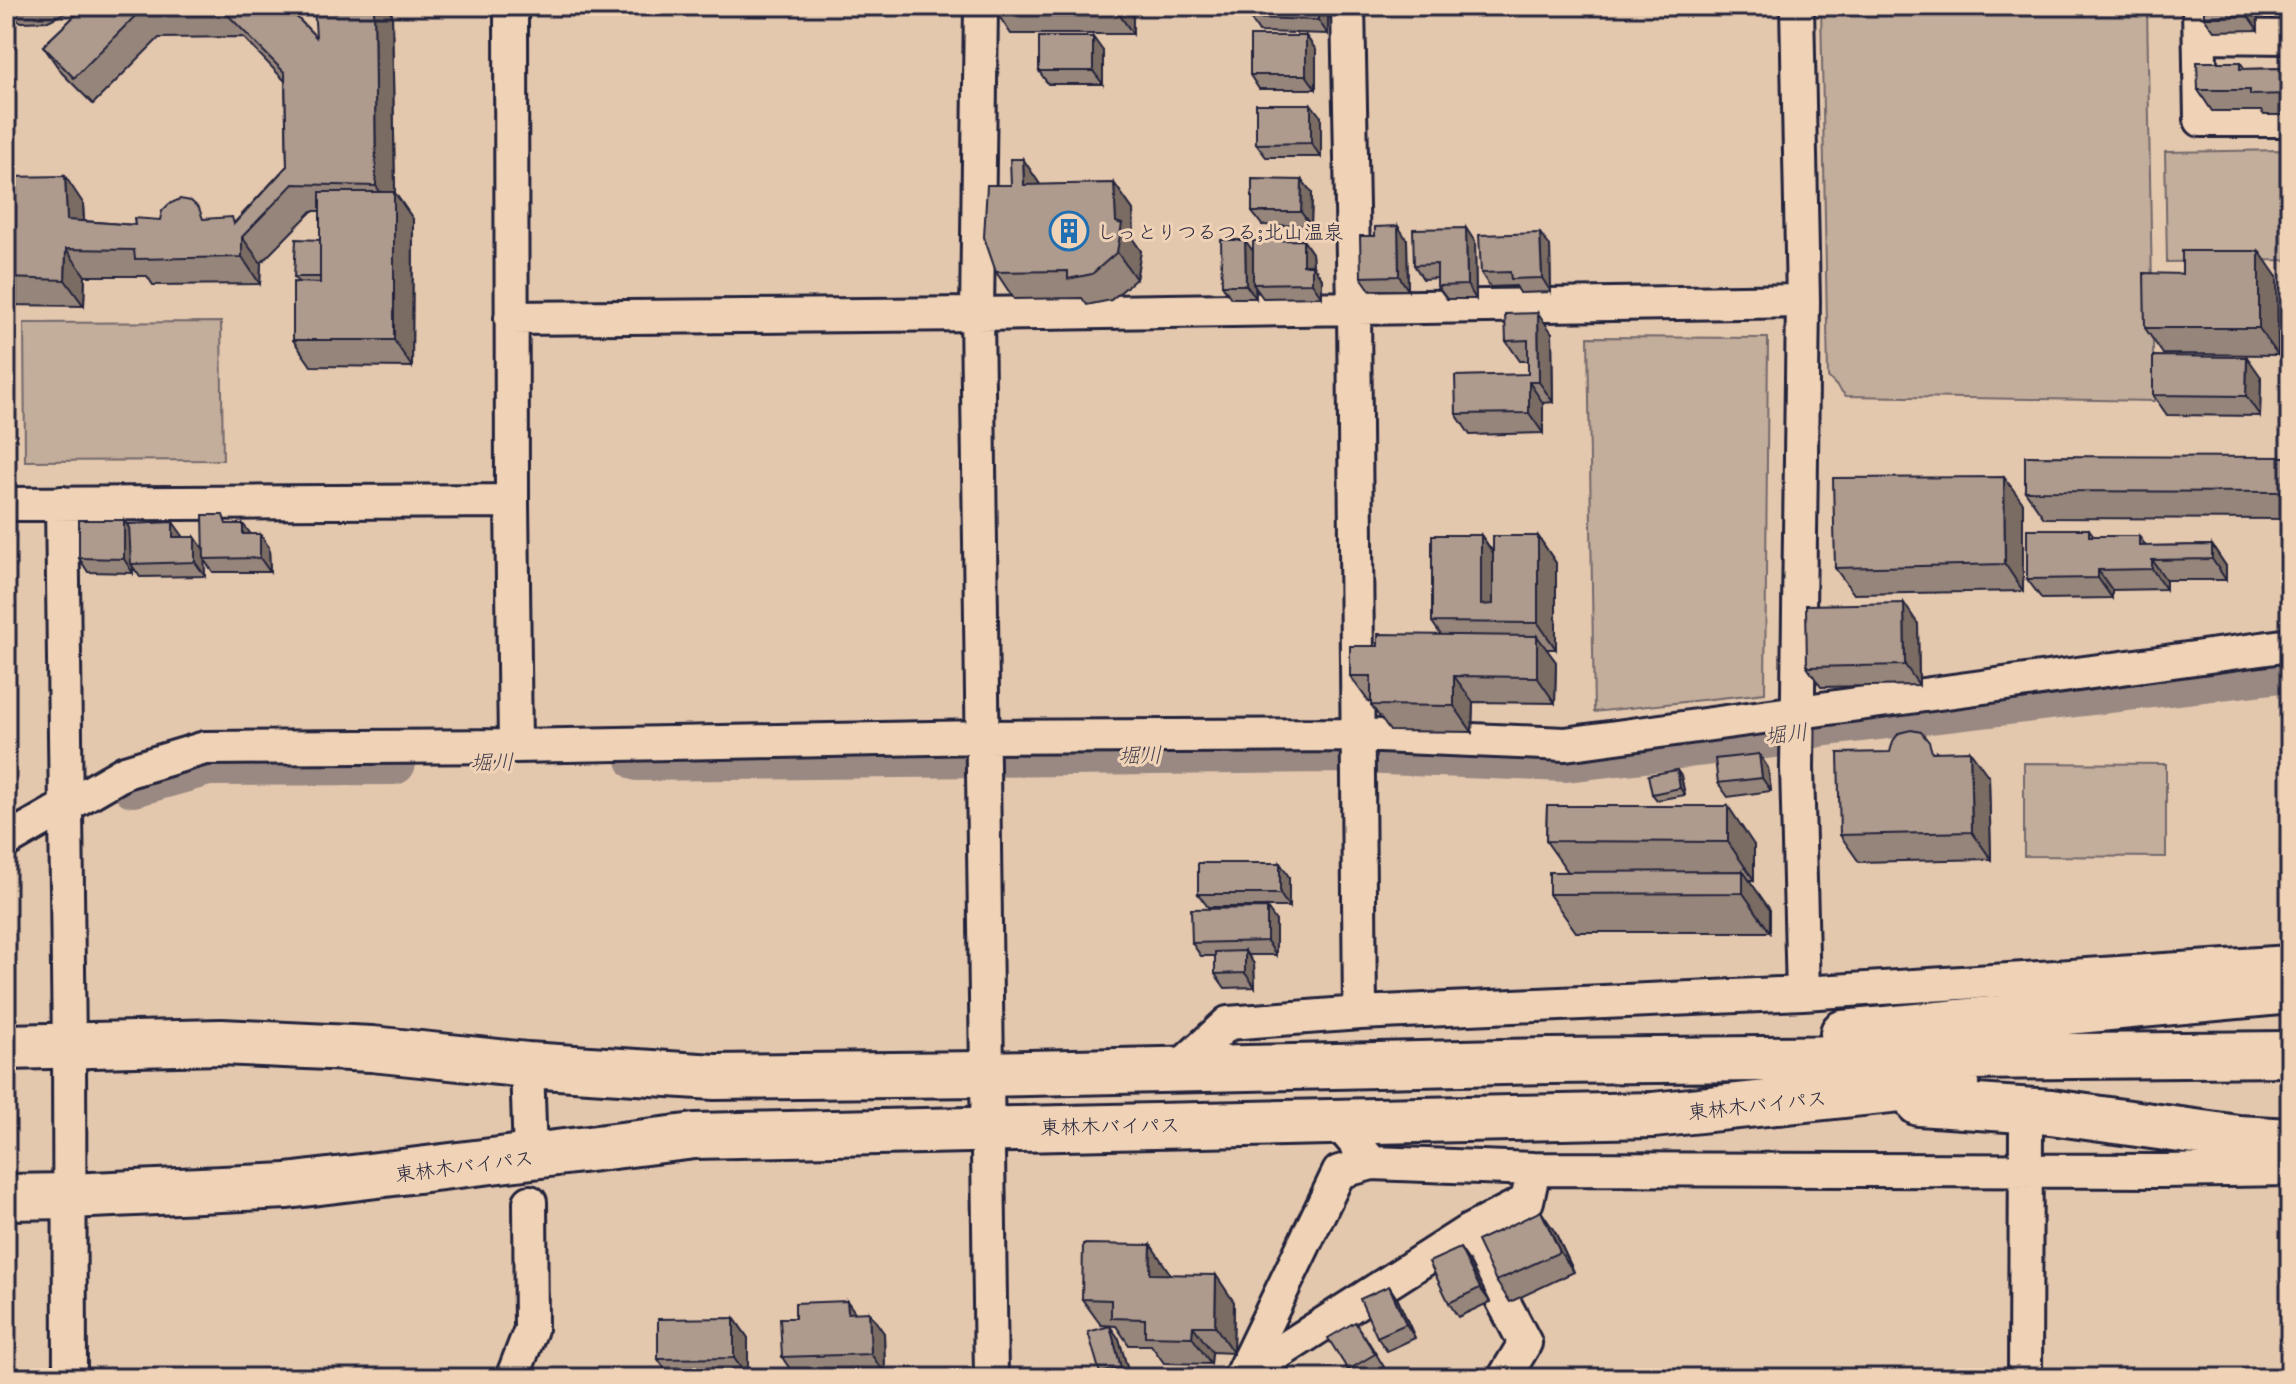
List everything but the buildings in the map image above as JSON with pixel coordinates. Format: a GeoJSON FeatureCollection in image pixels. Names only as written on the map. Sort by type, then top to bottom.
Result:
{"type":"FeatureCollection","features":[{"type":"Feature","properties":{"kind":"highway"},"geometry":{"type":"LineString","coordinates":[[1550,1061],[2290,991]]}},
{"type":"Feature","properties":{"kind":"highway","name":"東林木バイパス"},"geometry":{"type":"LineString","coordinates":[[6,1047],[221,1042],[372,1049],[527,1065],[715,1077],[1550,1061],[2290,1054]]}},
{"type":"Feature","properties":{"kind":"highway","name":"東林木バイパス"},"geometry":{"type":"LineString","coordinates":[[6,1197],[287,1186],[695,1136],[1653,1115],[2214,1056]]}},
{"type":"Feature","properties":{"kind":"highway"},"geometry":{"type":"LineString","coordinates":[[1653,1115],[1927,1103],[2051,1112],[2238,1138],[2290,1141]]}},
{"type":"Feature","properties":{"kind":"street"},"geometry":{"type":"LineString","coordinates":[[511,6],[515,746]]}},
{"type":"Feature","properties":{"kind":"street"},"geometry":{"type":"LineString","coordinates":[[981,6],[977,314],[990,1378]]}},
{"type":"Feature","properties":{"kind":"street"},"geometry":{"type":"LineString","coordinates":[[1348,6],[1354,308],[1360,1013]]}},
{"type":"Feature","properties":{"kind":"street"},"geometry":{"type":"LineString","coordinates":[[1797,6],[1803,301],[1797,768],[1803,993]]}},
{"type":"Feature","properties":{"kind":"street"},"geometry":{"type":"LineString","coordinates":[[2290,37],[2200,21],[2201,120],[2290,120]]}},
{"type":"Feature","properties":{"kind":"street"},"geometry":{"type":"LineString","coordinates":[[511,318],[1803,301]]}},
{"type":"Feature","properties":{"kind":"street"},"geometry":{"type":"LineString","coordinates":[[6,504],[512,501]]}},
{"type":"Feature","properties":{"kind":"street"},"geometry":{"type":"LineString","coordinates":[[62,503],[70,1378]]}},
{"type":"Feature","properties":{"kind":"street"},"geometry":{"type":"LineString","coordinates":[[6,841],[125,772],[205,748],[1357,735],[1565,744],[2290,645]]}},
{"type":"Feature","properties":{"kind":"street"},"geometry":{"type":"LineString","coordinates":[[1178,1069],[1228,1023],[1360,1013],[1803,993],[2030,991],[2290,962]]}},
{"type":"Feature","properties":{"kind":"street"},"geometry":{"type":"LineString","coordinates":[[527,1065],[530,1158]]}},
{"type":"Feature","properties":{"kind":"street"},"geometry":{"type":"LineString","coordinates":[[1336,1120],[1372,1163]]}},
{"type":"Feature","properties":{"kind":"street"},"geometry":{"type":"LineString","coordinates":[[2025,1378],[2026,1124]]}},
{"type":"Feature","properties":{"kind":"street"},"geometry":{"type":"LineString","coordinates":[[1240,1377],[1339,1172],[1372,1163],[1534,1169],[2290,1169]]}},
{"type":"Feature","properties":{"kind":"street"},"geometry":{"type":"LineString","coordinates":[[1240,1377],[1467,1232],[1527,1201],[1534,1169]]}},
{"type":"Feature","properties":{"kind":"street"},"geometry":{"type":"LineString","coordinates":[[512,1378],[531,1329],[530,1202]]}},
{"type":"Feature","properties":{"kind":"street"},"geometry":{"type":"LineString","coordinates":[[1467,1232],[1525,1343],[1504,1378]]}},
{"type":"Feature","properties":{"kind":"shaded area"},"geometry":{"type":"Polygon","coordinates":[[[1821,6],[2147,6],[2154,401],[1846,396],[1828,377],[1821,6]]]}},
{"type":"Feature","properties":{"kind":"shaded area"},"geometry":{"type":"Polygon","coordinates":[[[2286,150],[2288,260],[2167,262],[2165,152],[2286,150]]]}},
{"type":"Feature","properties":{"kind":"shaded area"},"geometry":{"type":"Polygon","coordinates":[[[221,322],[223,460],[25,461],[24,323],[221,322]]]}},
{"type":"Feature","properties":{"kind":"shaded area"},"geometry":{"type":"Polygon","coordinates":[[[1588,337],[1768,338],[1765,693],[1594,712],[1588,337]]]}},
{"type":"Feature","properties":{"kind":"shaded area"},"geometry":{"type":"Polygon","coordinates":[[[2024,763],[2166,764],[2166,857],[2024,856],[2024,763]]]}},
{"type":"Feature","properties":{"kind":"waterway","name":"堀川"},"geometry":{"type":"LineString","coordinates":[[638,759],[1331,751],[1566,760],[1775,736],[1819,725],[2290,670]]}},
{"type":"Feature","properties":{"kind":"waterway","name":"堀川"},"geometry":{"type":"LineString","coordinates":[[133,785],[208,764],[394,763]]}},
{"type":"Feature","properties":{"kind":"tunnel"},"geometry":{"type":"LineString","coordinates":[[2026,1124],[2029,1035]]}},
{"type":"Feature","properties":{"kind":"place","name":"しっとりつるつる;北山温泉"},"geometry":{"type":"Point","coordinates":[1069,231]}}]}
